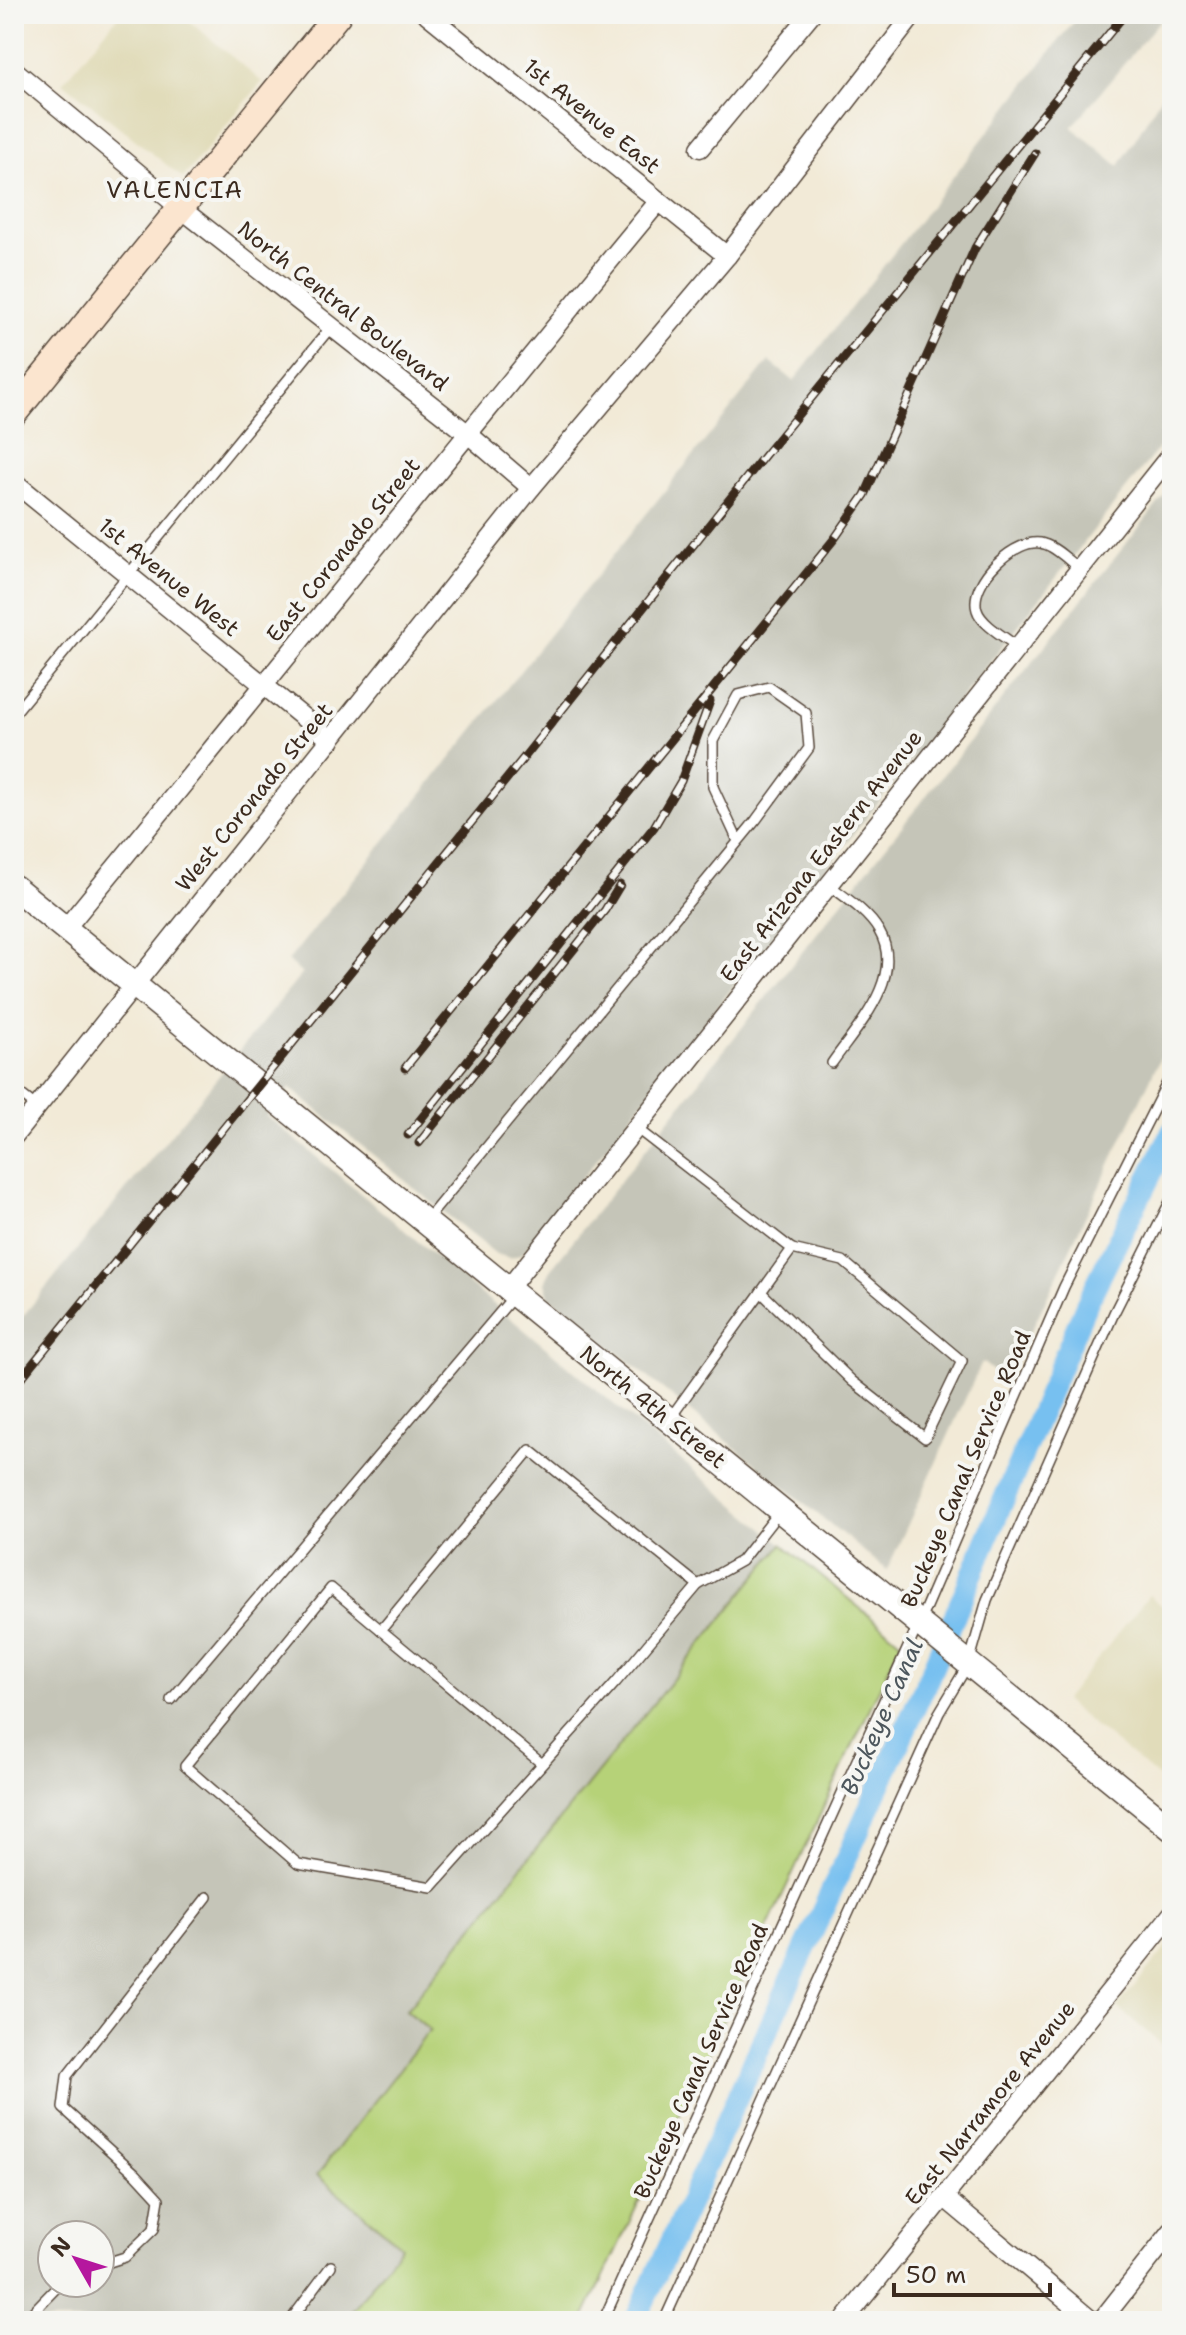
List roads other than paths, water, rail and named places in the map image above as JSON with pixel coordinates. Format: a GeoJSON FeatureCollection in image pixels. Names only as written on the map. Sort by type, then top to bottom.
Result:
{"type":"FeatureCollection","features":[{"type":"Feature","properties":{"kind":"main road"},"geometry":{"type":"LineString","coordinates":[[14,413],[338,14]]}},
{"type":"Feature","properties":{"kind":"street","name":"1st Avenue East"},"geometry":{"type":"LineString","coordinates":[[427,14],[727,256]]}},
{"type":"Feature","properties":{"kind":"street"},"geometry":{"type":"LineString","coordinates":[[700,148],[811,14]]}},
{"type":"Feature","properties":{"kind":"street"},"geometry":{"type":"LineString","coordinates":[[531,488],[727,256],[914,14]]}},
{"type":"Feature","properties":{"kind":"street","name":"North Central Boulevard"},"geometry":{"type":"LineString","coordinates":[[14,70],[179,207],[467,433],[531,488]]}},
{"type":"Feature","properties":{"kind":"street","name":"East Coronado Street"},"geometry":{"type":"LineString","coordinates":[[65,929],[659,201]]}},
{"type":"Feature","properties":{"kind":"street","name":"East Arizona Eastern Avenue"},"geometry":{"type":"LineString","coordinates":[[512,1292],[636,1128],[1172,453]]}},
{"type":"Feature","properties":{"kind":"street","name":"1st Avenue West"},"geometry":{"type":"LineString","coordinates":[[14,482],[331,740]]}},
{"type":"Feature","properties":{"kind":"street","name":"West Coronado Street"},"geometry":{"type":"LineString","coordinates":[[14,1136],[531,488]]}},
{"type":"Feature","properties":{"kind":"street","name":"North 4th Street"},"geometry":{"type":"LineString","coordinates":[[14,887],[1172,1829]]}},
{"type":"Feature","properties":{"kind":"street","name":"East Narramore Avenue"},"geometry":{"type":"LineString","coordinates":[[844,2321],[1172,1914]]}},
{"type":"Feature","properties":{"kind":"street"},"geometry":{"type":"LineString","coordinates":[[945,2198],[1092,2321]]}},
{"type":"Feature","properties":{"kind":"street"},"geometry":{"type":"LineString","coordinates":[[1101,2321],[1172,2231]]}},
{"type":"Feature","properties":{"kind":"lane"},"geometry":{"type":"LineString","coordinates":[[14,714],[331,327]]}},
{"type":"Feature","properties":{"kind":"lane"},"geometry":{"type":"LineString","coordinates":[[1018,647],[985,621],[977,610],[977,596],[985,579],[1011,550],[1026,543],[1045,544],[1080,569]]}},
{"type":"Feature","properties":{"kind":"lane"},"geometry":{"type":"LineString","coordinates":[[425,1222],[738,841],[809,748],[806,713],[769,687],[738,695],[713,741],[713,787],[738,841]]}},
{"type":"Feature","properties":{"kind":"lane"},"geometry":{"type":"LineString","coordinates":[[829,885],[867,916],[879,931],[886,950],[885,972],[878,997],[832,1063]]}},
{"type":"Feature","properties":{"kind":"lane","name":"Buckeye Canal Service Road"},"geometry":{"type":"LineString","coordinates":[[603,2321],[924,1627],[1064,1287],[1172,1073]]}},
{"type":"Feature","properties":{"kind":"lane"},"geometry":{"type":"LineString","coordinates":[[14,1089],[37,1107]]}},
{"type":"Feature","properties":{"kind":"lane"},"geometry":{"type":"LineString","coordinates":[[636,1128],[792,1249],[843,1261],[962,1361],[925,1438],[852,1381],[761,1292]]}},
{"type":"Feature","properties":{"kind":"lane"},"geometry":{"type":"LineString","coordinates":[[664,2321],[964,1660],[987,1600],[1114,1313],[1172,1198]]}},
{"type":"Feature","properties":{"kind":"lane"},"geometry":{"type":"LineString","coordinates":[[669,1420],[792,1249]]}},
{"type":"Feature","properties":{"kind":"lane"},"geometry":{"type":"LineString","coordinates":[[171,1700],[512,1292]]}},
{"type":"Feature","properties":{"kind":"lane"},"geometry":{"type":"LineString","coordinates":[[381,1630],[530,1450],[698,1585]]}},
{"type":"Feature","properties":{"kind":"lane"},"geometry":{"type":"LineString","coordinates":[[541,1763],[331,1588],[185,1766],[298,1864],[432,1887],[616,1682],[698,1585],[741,1561],[781,1511]]}},
{"type":"Feature","properties":{"kind":"lane"},"geometry":{"type":"LineString","coordinates":[[116,2260],[125,2257],[154,2229],[159,2199],[63,2108],[67,2076],[207,1897]]}},
{"type":"Feature","properties":{"kind":"lane"},"geometry":{"type":"LineString","coordinates":[[290,2321],[331,2266]]}},
{"type":"Feature","properties":{"kind":"lane"},"geometry":{"type":"LineString","coordinates":[[24,2321],[45,2299]]}},
{"type":"Feature","properties":{"kind":"waterway","name":"Buckeye Canal"},"geometry":{"type":"LineString","coordinates":[[635,2321],[925,1686],[1086,1305],[1172,1132]]}},
{"type":"Feature","properties":{"kind":"railway"},"geometry":{"type":"LineString","coordinates":[[14,1387],[764,456],[1125,14]]}},
{"type":"Feature","properties":{"kind":"railway"},"geometry":{"type":"LineString","coordinates":[[405,1068],[835,538],[865,495],[975,248],[1035,153]]}},
{"type":"Feature","properties":{"kind":"railway"},"geometry":{"type":"LineString","coordinates":[[408,1135],[654,827],[681,781],[710,701]]}},
{"type":"Feature","properties":{"kind":"railway"},"geometry":{"type":"LineString","coordinates":[[419,1143],[605,910],[620,885]]}},
{"type":"Feature","properties":{"kind":"district","name":"VALENCIA"},"geometry":{"type":"Point","coordinates":[175,190]}}]}
